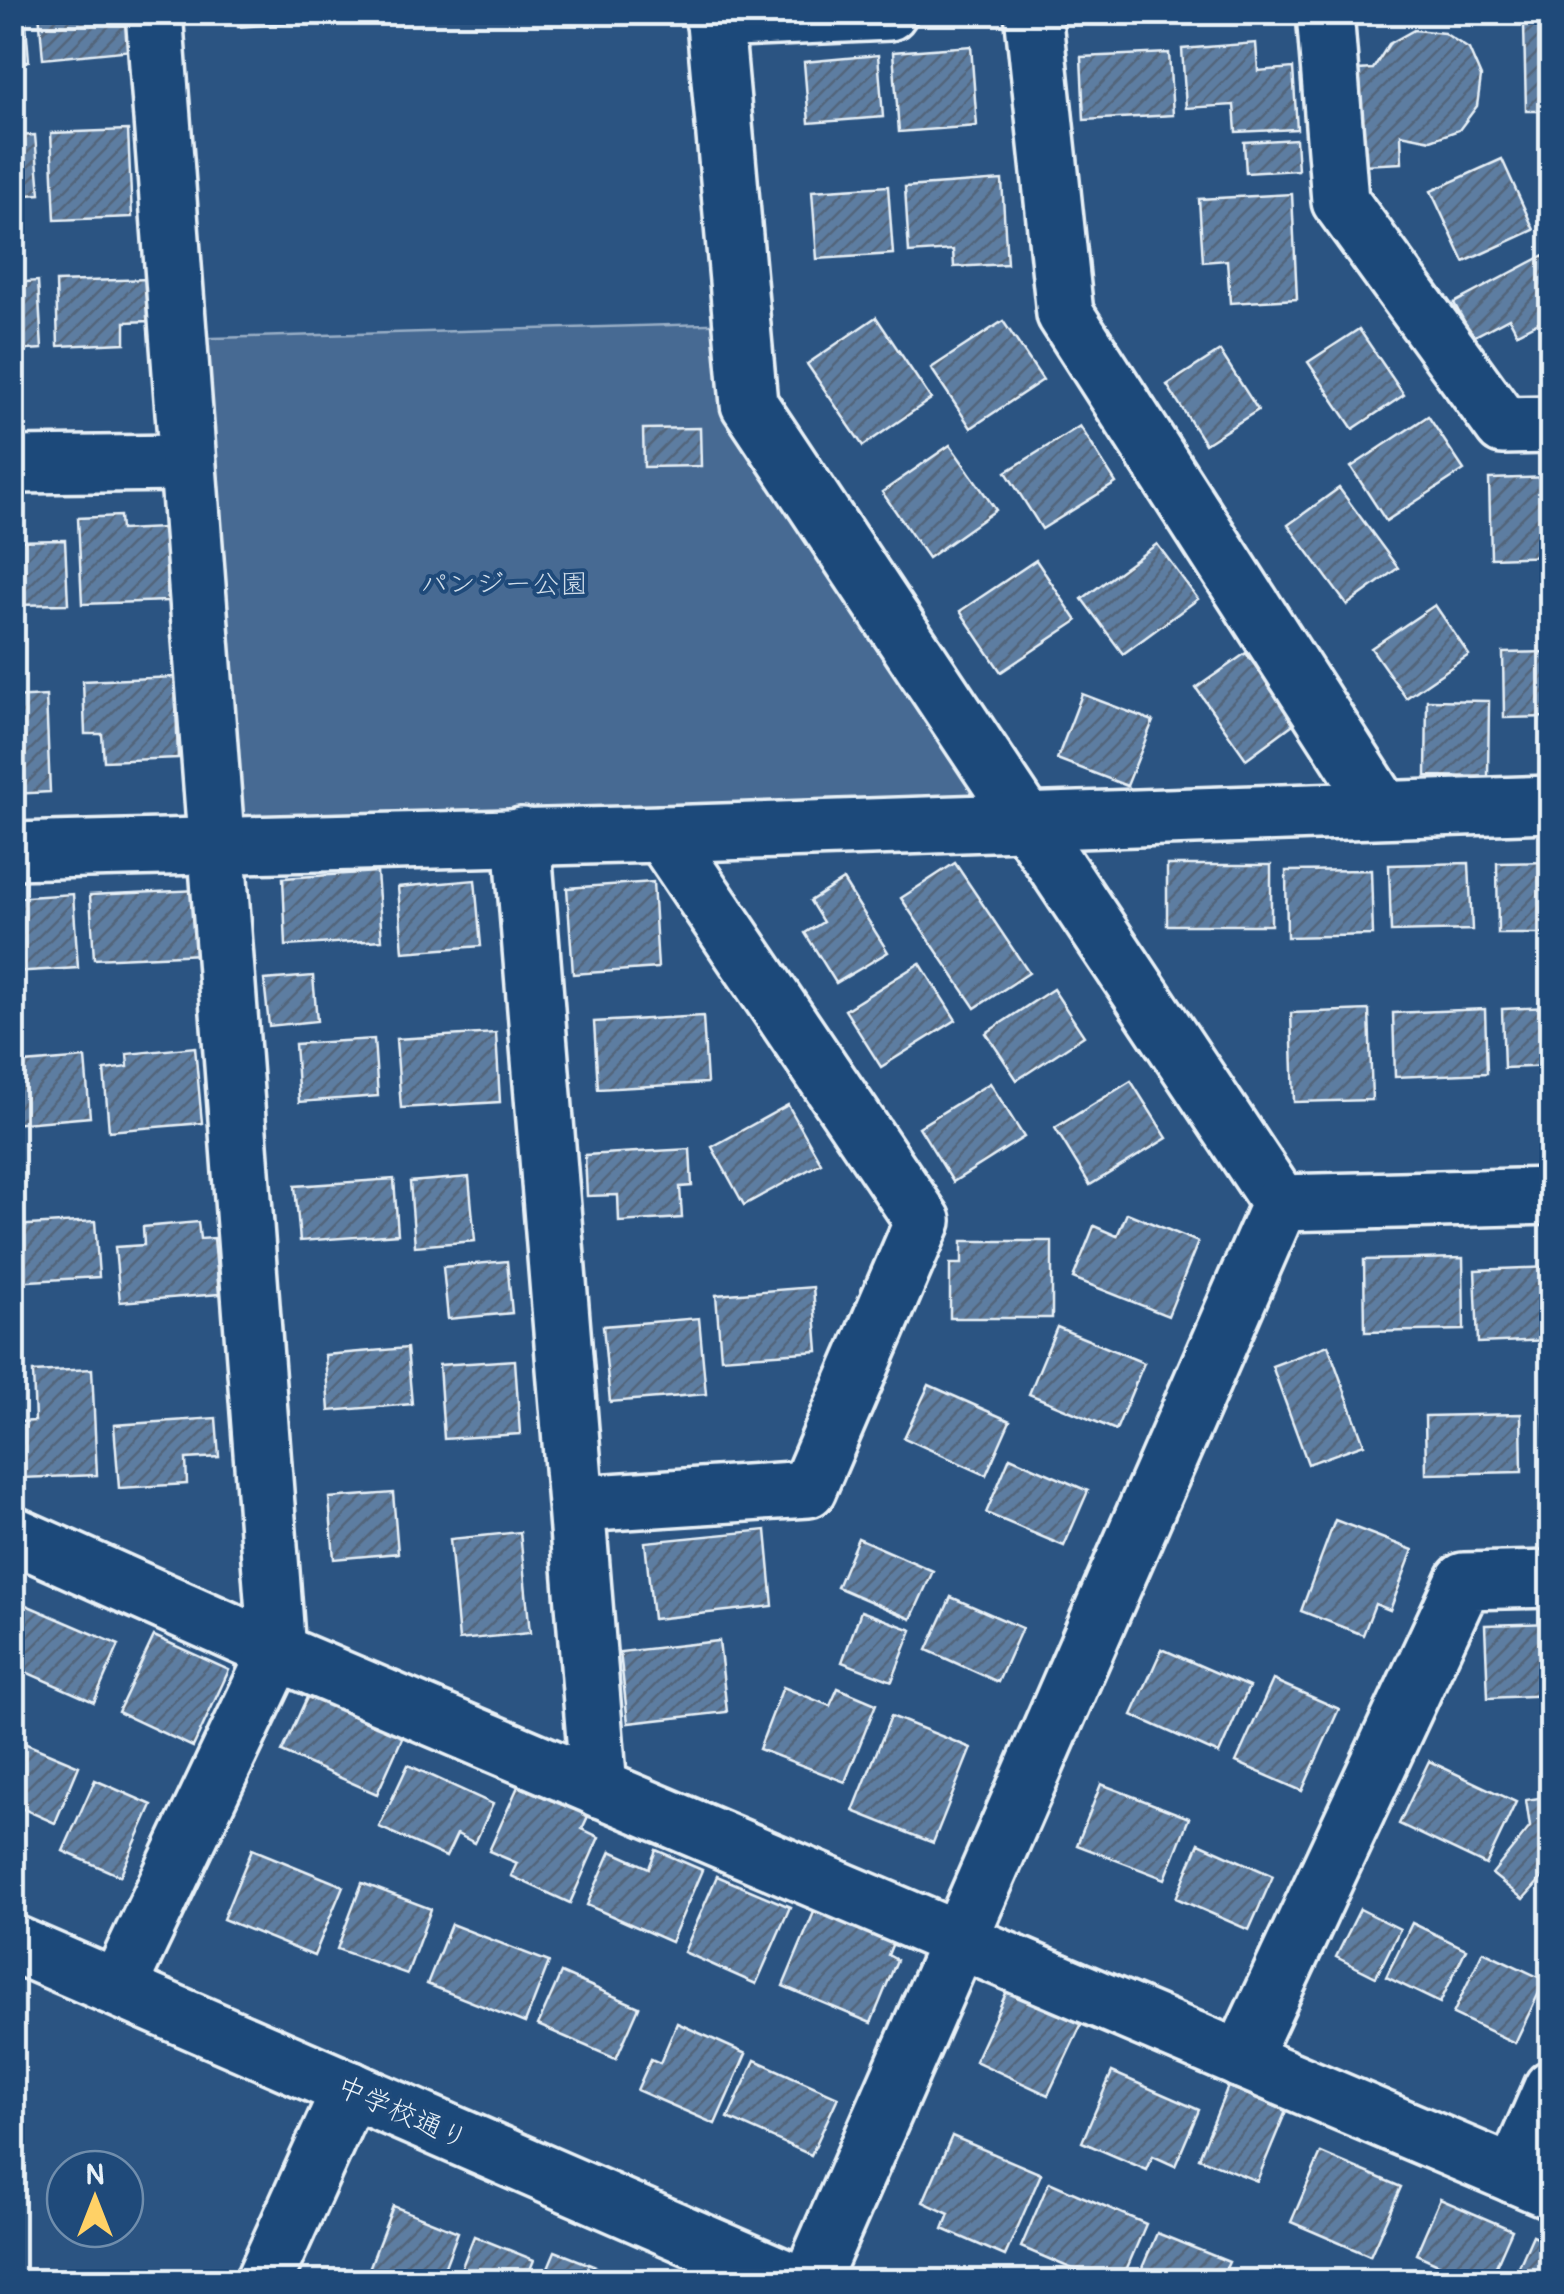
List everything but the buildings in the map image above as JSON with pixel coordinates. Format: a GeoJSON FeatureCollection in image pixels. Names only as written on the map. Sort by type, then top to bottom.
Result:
{"type":"FeatureCollection","features":[{"type":"Feature","properties":{"kind":"street"},"geometry":{"type":"LineString","coordinates":[[118,1987],[277,1652],[154,12]]}},
{"type":"Feature","properties":{"kind":"street"},"geometry":{"type":"LineString","coordinates":[[889,12],[714,16],[749,404],[1280,1203]]}},
{"type":"Feature","properties":{"kind":"street"},"geometry":{"type":"LineString","coordinates":[[1032,12],[1065,314],[1383,808]]}},
{"type":"Feature","properties":{"kind":"street"},"geometry":{"type":"LineString","coordinates":[[1325,12],[1340,201],[1503,426],[1552,425]]}},
{"type":"Feature","properties":{"kind":"street"},"geometry":{"type":"LineString","coordinates":[[12,465],[187,463]]}},
{"type":"Feature","properties":{"kind":"street"},"geometry":{"type":"LineString","coordinates":[[12,851],[1552,804]]}},
{"type":"Feature","properties":{"kind":"street"},"geometry":{"type":"LineString","coordinates":[[578,1504],[808,1489],[922,1221],[662,834]]}},
{"type":"Feature","properties":{"kind":"street"},"geometry":{"type":"LineString","coordinates":[[522,836],[600,1789]]}},
{"type":"Feature","properties":{"kind":"street"},"geometry":{"type":"LineString","coordinates":[[1280,1203],[1552,1196]]}},
{"type":"Feature","properties":{"kind":"street"},"geometry":{"type":"LineString","coordinates":[[810,2282],[1280,1203]]}},
{"type":"Feature","properties":{"kind":"street"},"geometry":{"type":"LineString","coordinates":[[12,1534],[277,1652],[1533,2183],[1552,2088]]}},
{"type":"Feature","properties":{"kind":"street"},"geometry":{"type":"LineString","coordinates":[[1240,2060],[1464,1582],[1552,1579]]}},
{"type":"Feature","properties":{"kind":"street","name":"中学校通り"},"geometry":{"type":"LineString","coordinates":[[12,1943],[794,2282]]}},
{"type":"Feature","properties":{"kind":"street"},"geometry":{"type":"LineString","coordinates":[[263,2282],[350,2089]]}},
{"type":"Feature","properties":{"kind":"green space","name":"パンジー公園"},"geometry":{"type":"Polygon","coordinates":[[[742,323],[749,404],[1026,823],[218,846],[178,339],[742,323]]]}}]}
